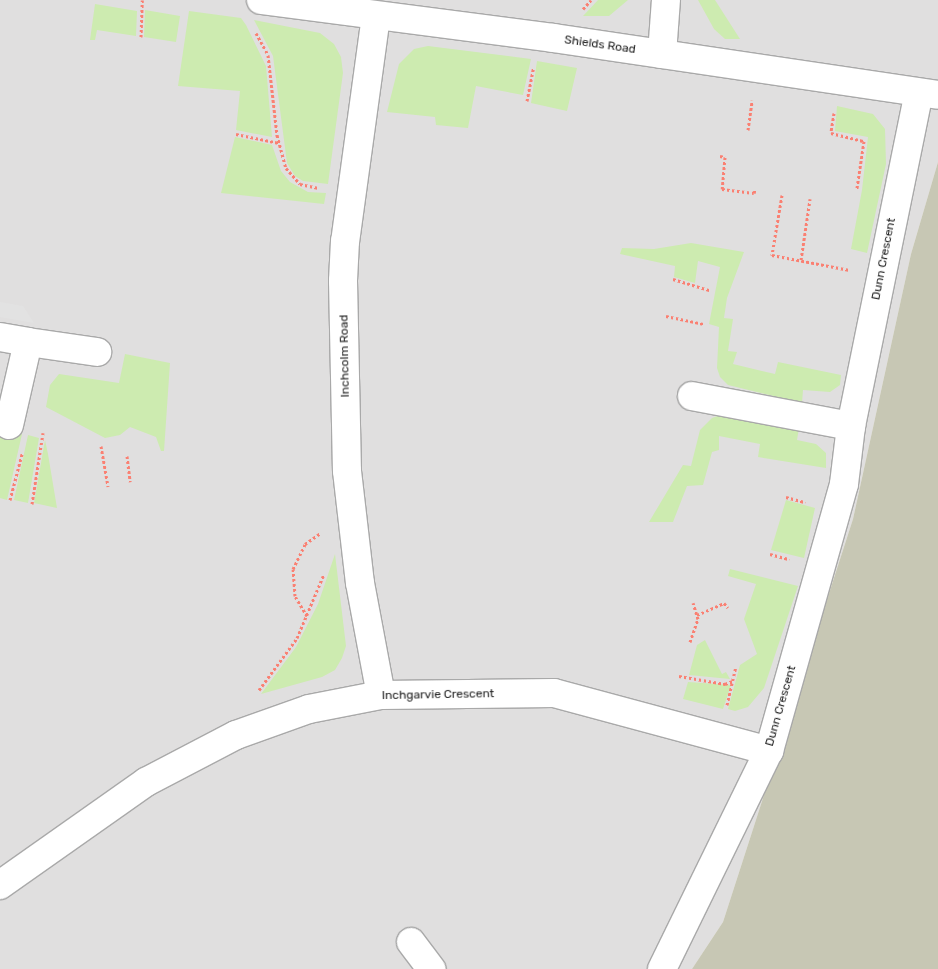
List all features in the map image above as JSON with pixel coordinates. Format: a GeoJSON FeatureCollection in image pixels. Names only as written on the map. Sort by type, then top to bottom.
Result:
{"type":"FeatureCollection","features":[{"type":"Feature","properties":{"kind":"street","name":"Shields Road"},"geometry":{"type":"LineString","coordinates":[[261,0],[662,54],[929,94]]}},
{"type":"Feature","properties":{"kind":"street"},"geometry":{"type":"LineString","coordinates":[[662,54],[666,0]]}},
{"type":"Feature","properties":{"kind":"street","name":"Inchcolm Road"},"geometry":{"type":"LineString","coordinates":[[376,16],[345,241],[344,281],[347,471],[360,583],[381,695]]}},
{"type":"Feature","properties":{"kind":"street","name":"Dunn Crescent"},"geometry":{"type":"LineString","coordinates":[[662,969],[769,751],[844,484],[850,426],[880,276],[929,94]]}},
{"type":"Feature","properties":{"kind":"street"},"geometry":{"type":"LineString","coordinates":[[0,337],[97,352]]}},
{"type":"Feature","properties":{"kind":"street"},"geometry":{"type":"LineString","coordinates":[[9,425],[28,342]]}},
{"type":"Feature","properties":{"kind":"street"},"geometry":{"type":"LineString","coordinates":[[692,396],[850,426]]}},
{"type":"Feature","properties":{"kind":"street","name":"Inchgarvie Crescent"},"geometry":{"type":"LineString","coordinates":[[0,885],[146,782],[236,735],[309,710],[381,695],[554,693],[769,751]]}},
{"type":"Feature","properties":{"kind":"street"},"geometry":{"type":"LineString","coordinates":[[411,942],[431,969]]}},
{"type":"Feature","properties":{"kind":"path"},"geometry":{"type":"LineString","coordinates":[[141,37],[142,0]]}},
{"type":"Feature","properties":{"kind":"path"},"geometry":{"type":"LineString","coordinates":[[255,30],[268,55],[278,143],[292,177],[300,184],[312,187]]}},
{"type":"Feature","properties":{"kind":"path"},"geometry":{"type":"LineString","coordinates":[[527,101],[533,65]]}},
{"type":"Feature","properties":{"kind":"path"},"geometry":{"type":"LineString","coordinates":[[748,130],[753,94]]}},
{"type":"Feature","properties":{"kind":"path"},"geometry":{"type":"LineString","coordinates":[[834,107],[831,133],[864,141],[858,188]]}},
{"type":"Feature","properties":{"kind":"path"},"geometry":{"type":"LineString","coordinates":[[236,134],[278,143]]}},
{"type":"Feature","properties":{"kind":"path"},"geometry":{"type":"LineString","coordinates":[[720,156],[725,157],[722,188],[754,193],[755,190]]}},
{"type":"Feature","properties":{"kind":"path"},"geometry":{"type":"LineString","coordinates":[[782,195],[772,255],[880,276]]}},
{"type":"Feature","properties":{"kind":"path"},"geometry":{"type":"LineString","coordinates":[[801,260],[810,199]]}},
{"type":"Feature","properties":{"kind":"path"},"geometry":{"type":"LineString","coordinates":[[673,279],[709,290]]}},
{"type":"Feature","properties":{"kind":"path"},"geometry":{"type":"LineString","coordinates":[[666,316],[704,324]]}},
{"type":"Feature","properties":{"kind":"path"},"geometry":{"type":"LineString","coordinates":[[32,504],[45,424]]}},
{"type":"Feature","properties":{"kind":"path"},"geometry":{"type":"LineString","coordinates":[[101,446],[108,486]]}},
{"type":"Feature","properties":{"kind":"path"},"geometry":{"type":"LineString","coordinates":[[127,456],[130,482]]}},
{"type":"Feature","properties":{"kind":"path"},"geometry":{"type":"LineString","coordinates":[[308,617],[295,596],[293,569],[305,544],[327,531]]}},
{"type":"Feature","properties":{"kind":"path"},"geometry":{"type":"LineString","coordinates":[[256,694],[280,665],[308,617],[325,572]]}},
{"type":"Feature","properties":{"kind":"path"},"geometry":{"type":"LineString","coordinates":[[697,616],[724,603],[728,608]]}},
{"type":"Feature","properties":{"kind":"path"},"geometry":{"type":"LineString","coordinates":[[690,642],[697,616],[693,604]]}},
{"type":"Feature","properties":{"kind":"path"},"geometry":{"type":"LineString","coordinates":[[726,708],[736,667]]}},
{"type":"Feature","properties":{"kind":"path"},"geometry":{"type":"LineString","coordinates":[[679,676],[725,684],[733,681]]}},
{"type":"Feature","properties":{"kind":"shaded area"},"geometry":{"type":"Polygon","coordinates":[[[0,0],[938,0],[938,162],[911,254],[853,519],[723,922],[692,969],[0,969],[0,0]]]}},
{"type":"Feature","properties":{"kind":"shaded area"},"geometry":{"type":"Polygon","coordinates":[[[938,162],[938,969],[692,969],[723,922],[853,519],[911,254],[938,162]]]}},
{"type":"Feature","properties":{"kind":"shaded area"},"geometry":{"type":"Polygon","coordinates":[[[0,302],[23,306],[34,323],[0,317],[0,302]]]}},
{"type":"Feature","properties":{"kind":"green space"},"geometry":{"type":"Polygon","coordinates":[[[598,0],[628,0],[609,16],[583,16],[598,0]]]}},
{"type":"Feature","properties":{"kind":"green space"},"geometry":{"type":"Polygon","coordinates":[[[698,0],[715,0],[740,39],[725,39],[714,29],[698,0]]]}},
{"type":"Feature","properties":{"kind":"green space"},"geometry":{"type":"Polygon","coordinates":[[[95,4],[137,11],[136,36],[97,30],[95,40],[90,40],[95,4]]]}},
{"type":"Feature","properties":{"kind":"green space"},"geometry":{"type":"Polygon","coordinates":[[[145,10],[180,16],[176,42],[144,37],[145,10]]]}},
{"type":"Feature","properties":{"kind":"green space"},"geometry":{"type":"Polygon","coordinates":[[[189,11],[241,18],[246,25],[266,66],[272,137],[236,130],[240,91],[178,86],[189,11]]]}},
{"type":"Feature","properties":{"kind":"green space"},"geometry":{"type":"Polygon","coordinates":[[[254,20],[320,33],[334,44],[341,57],[343,73],[328,184],[303,181],[295,176],[287,163],[273,56],[254,20]]]}},
{"type":"Feature","properties":{"kind":"green space"},"geometry":{"type":"Polygon","coordinates":[[[428,46],[531,59],[523,95],[476,86],[468,128],[436,125],[435,117],[387,112],[399,64],[414,49],[428,46]]]}},
{"type":"Feature","properties":{"kind":"green space"},"geometry":{"type":"Polygon","coordinates":[[[537,61],[577,68],[567,111],[531,103],[537,61]]]}},
{"type":"Feature","properties":{"kind":"green space"},"geometry":{"type":"Polygon","coordinates":[[[837,106],[873,114],[885,129],[886,164],[867,253],[851,249],[862,190],[868,137],[835,131],[837,106]]]}},
{"type":"Feature","properties":{"kind":"green space"},"geometry":{"type":"Polygon","coordinates":[[[235,137],[272,145],[281,171],[290,182],[308,192],[326,193],[324,204],[221,193],[235,137]]]}},
{"type":"Feature","properties":{"kind":"green space"},"geometry":{"type":"Polygon","coordinates":[[[691,243],[744,252],[727,298],[724,318],[733,319],[728,351],[737,352],[733,364],[775,374],[778,362],[841,375],[840,385],[830,392],[803,390],[802,403],[728,385],[720,377],[717,368],[719,327],[709,324],[720,267],[698,261],[695,283],[674,277],[675,266],[620,254],[622,248],[654,249],[691,243]]]}},
{"type":"Feature","properties":{"kind":"green space"},"geometry":{"type":"Polygon","coordinates":[[[125,354],[170,363],[164,451],[161,451],[156,437],[130,427],[120,435],[105,438],[46,407],[50,385],[59,374],[119,383],[125,354]]]}},
{"type":"Feature","properties":{"kind":"green space"},"geometry":{"type":"Polygon","coordinates":[[[723,414],[799,428],[797,440],[816,444],[826,453],[826,468],[758,457],[760,444],[719,436],[719,450],[712,452],[703,485],[687,486],[673,522],[649,522],[683,465],[691,466],[700,430],[712,418],[723,414]]]}},
{"type":"Feature","properties":{"kind":"green space"},"geometry":{"type":"Polygon","coordinates":[[[0,428],[22,434],[7,500],[0,498],[0,428]]]}},
{"type":"Feature","properties":{"kind":"green space"},"geometry":{"type":"Polygon","coordinates":[[[28,435],[39,438],[28,503],[14,500],[28,435]]]}},
{"type":"Feature","properties":{"kind":"green space"},"geometry":{"type":"Polygon","coordinates":[[[45,440],[48,454],[57,508],[34,503],[45,440]]]}},
{"type":"Feature","properties":{"kind":"green space"},"geometry":{"type":"Polygon","coordinates":[[[786,500],[815,508],[804,558],[771,550],[786,500]]]}},
{"type":"Feature","properties":{"kind":"green space"},"geometry":{"type":"Polygon","coordinates":[[[335,554],[346,646],[342,658],[335,670],[322,677],[261,694],[296,647],[318,604],[335,554]]]}},
{"type":"Feature","properties":{"kind":"green space"},"geometry":{"type":"Polygon","coordinates":[[[730,569],[798,586],[764,688],[748,707],[735,711],[728,709],[740,665],[757,654],[744,619],[756,584],[728,576],[730,569]]]}},
{"type":"Feature","properties":{"kind":"green space"},"geometry":{"type":"Polygon","coordinates":[[[705,640],[722,674],[726,672],[730,679],[689,675],[697,645],[705,640]]]}},
{"type":"Feature","properties":{"kind":"green space"},"geometry":{"type":"Polygon","coordinates":[[[688,682],[731,685],[723,709],[683,699],[688,682]]]}}]}
